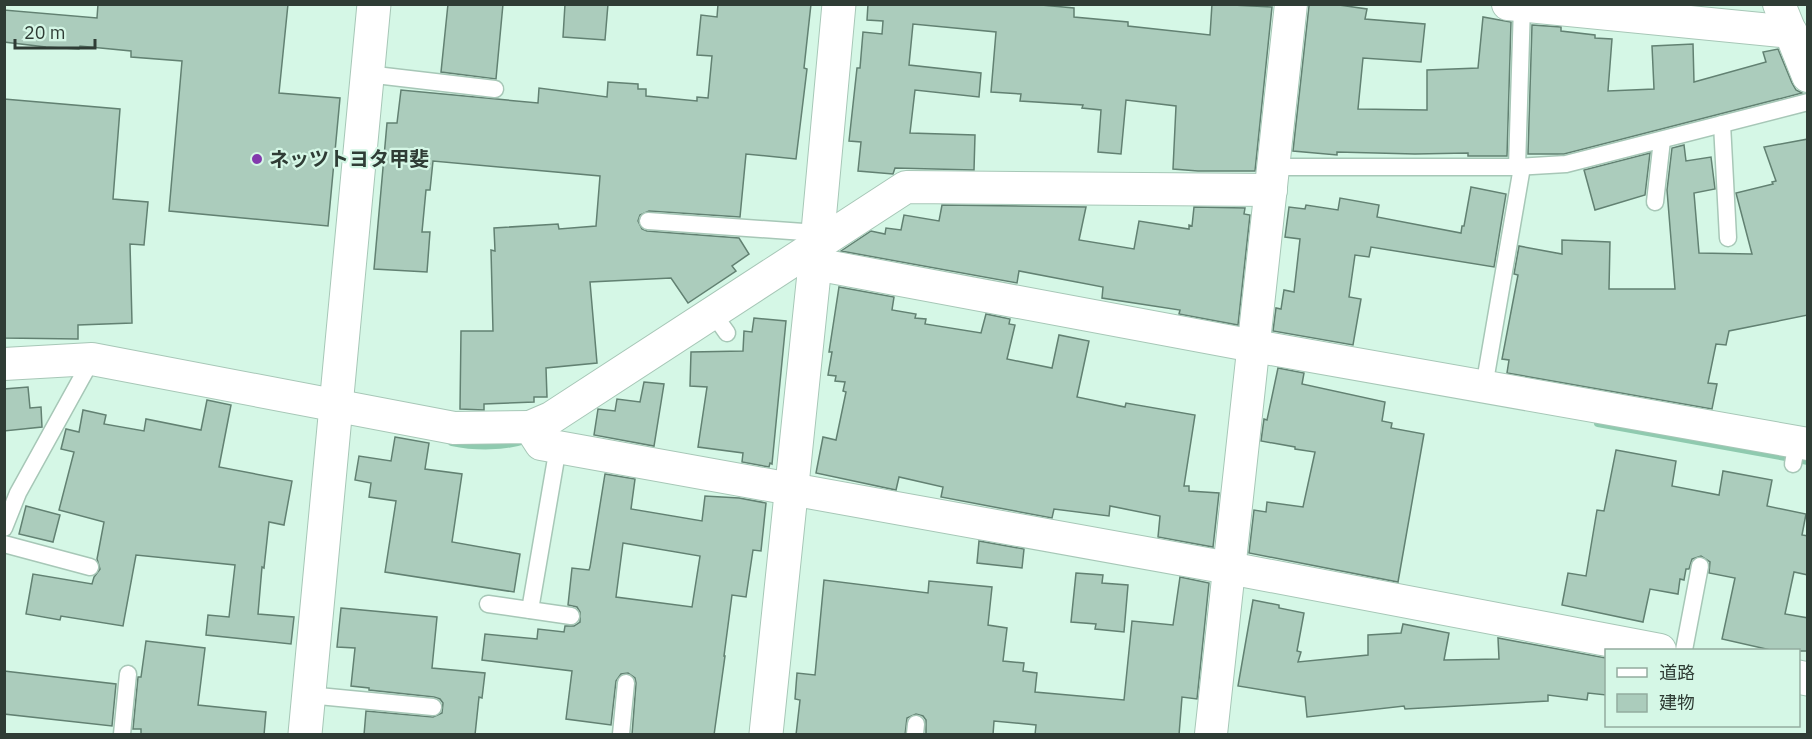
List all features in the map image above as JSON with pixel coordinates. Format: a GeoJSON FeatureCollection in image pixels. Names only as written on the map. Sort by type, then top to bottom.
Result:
{"type":"FeatureCollection","features":[{"type":"Feature","properties":{"kind":"street"},"geometry":{"type":"LineString","coordinates":[[305,735],[374,4]]}},
{"type":"Feature","properties":{"kind":"street"},"geometry":{"type":"LineString","coordinates":[[766,735],[817,247],[839,4]]}},
{"type":"Feature","properties":{"kind":"street"},"geometry":{"type":"LineString","coordinates":[[1211,735],[1291,4]]}},
{"type":"Feature","properties":{"kind":"street"},"geometry":{"type":"LineString","coordinates":[[1515,5],[1785,18],[1808,76]]}},
{"type":"Feature","properties":{"kind":"street"},"geometry":{"type":"LineString","coordinates":[[540,437],[551,418],[647,365],[719,321],[817,247],[906,187],[1272,178]]}},
{"type":"Feature","properties":{"kind":"street"},"geometry":{"type":"LineString","coordinates":[[817,247],[1253,354],[1387,378],[1484,387],[1607,418],[1706,437],[1789,448]]}},
{"type":"Feature","properties":{"kind":"street"},"geometry":{"type":"LineString","coordinates":[[4,364],[92,359],[453,428],[540,437],[792,489],[1229,568],[1650,649]]}},
{"type":"Feature","properties":{"kind":"lane"},"geometry":{"type":"LineString","coordinates":[[1484,387],[1519,167],[1515,5]]}},
{"type":"Feature","properties":{"kind":"lane"},"geometry":{"type":"LineString","coordinates":[[367,74],[495,89]]}},
{"type":"Feature","properties":{"kind":"lane"},"geometry":{"type":"LineString","coordinates":[[1272,178],[1566,165],[1808,102]]}},
{"type":"Feature","properties":{"kind":"lane"},"geometry":{"type":"LineString","coordinates":[[1722,124],[1728,238]]}},
{"type":"Feature","properties":{"kind":"lane"},"geometry":{"type":"LineString","coordinates":[[1655,202],[1662,140]]}},
{"type":"Feature","properties":{"kind":"lane"},"geometry":{"type":"LineString","coordinates":[[648,221],[817,247]]}},
{"type":"Feature","properties":{"kind":"lane"},"geometry":{"type":"LineString","coordinates":[[4,528],[18,494],[92,359]]}},
{"type":"Feature","properties":{"kind":"lane"},"geometry":{"type":"LineString","coordinates":[[530,610],[540,437]]}},
{"type":"Feature","properties":{"kind":"lane"},"geometry":{"type":"LineString","coordinates":[[4,544],[90,567]]}},
{"type":"Feature","properties":{"kind":"lane"},"geometry":{"type":"LineString","coordinates":[[1684,649],[1700,566]]}},
{"type":"Feature","properties":{"kind":"lane"},"geometry":{"type":"LineString","coordinates":[[488,604],[571,615]]}},
{"type":"Feature","properties":{"kind":"lane"},"geometry":{"type":"LineString","coordinates":[[122,735],[128,674]]}},
{"type":"Feature","properties":{"kind":"lane"},"geometry":{"type":"LineString","coordinates":[[621,735],[626,683]]}},
{"type":"Feature","properties":{"kind":"lane"},"geometry":{"type":"LineString","coordinates":[[308,695],[433,707]]}},
{"type":"Feature","properties":{"kind":"building"},"geometry":{"type":"Polygon","coordinates":[[[98,4],[288,4],[279,93],[340,98],[328,226],[169,211],[182,61],[131,57],[131,51],[80,46],[79,49],[46,47],[4,42],[4,10],[97,18],[98,4]]]}},
{"type":"Feature","properties":{"kind":"building"},"geometry":{"type":"Polygon","coordinates":[[[448,4],[503,4],[496,79],[441,72],[448,4]]]}},
{"type":"Feature","properties":{"kind":"building"},"geometry":{"type":"Polygon","coordinates":[[[565,4],[608,4],[605,40],[563,37],[565,4]]]}},
{"type":"Feature","properties":{"kind":"building"},"geometry":{"type":"Polygon","coordinates":[[[718,4],[811,4],[804,68],[807,69],[796,159],[746,154],[740,217],[649,211],[640,215],[638,221],[642,229],[647,231],[739,238],[749,254],[732,266],[736,271],[688,303],[671,278],[590,282],[597,363],[546,368],[547,397],[534,397],[534,402],[484,404],[484,410],[460,409],[461,331],[493,331],[491,250],[495,251],[494,228],[558,224],[559,229],[596,226],[600,176],[433,161],[430,190],[426,190],[422,232],[430,232],[427,272],[374,269],[387,123],[397,123],[401,90],[538,103],[539,88],[607,97],[608,82],[638,84],[638,89],[646,89],[646,96],[697,101],[697,97],[708,98],[712,56],[697,55],[701,15],[717,17],[718,4]]]}},
{"type":"Feature","properties":{"kind":"building"},"geometry":{"type":"Polygon","coordinates":[[[868,4],[1030,4],[1074,8],[1074,17],[1128,22],[1128,26],[1210,35],[1212,4],[1272,7],[1255,171],[1173,169],[1176,106],[1126,100],[1121,154],[1098,152],[1101,110],[1082,108],[1083,105],[1020,101],[1021,94],[991,92],[996,32],[913,24],[909,65],[981,73],[979,97],[915,90],[910,133],[975,135],[974,170],[895,168],[893,174],[858,171],[861,142],[849,141],[863,32],[882,34],[883,21],[867,20],[868,4]]]}},
{"type":"Feature","properties":{"kind":"building"},"geometry":{"type":"Polygon","coordinates":[[[1311,4],[1332,4],[1367,9],[1365,19],[1425,24],[1421,62],[1363,58],[1358,109],[1427,110],[1427,70],[1478,68],[1483,17],[1511,22],[1507,156],[1468,156],[1468,153],[1337,152],[1337,155],[1293,151],[1311,4]]]}},
{"type":"Feature","properties":{"kind":"building"},"geometry":{"type":"Polygon","coordinates":[[[1532,25],[1561,27],[1561,31],[1612,39],[1608,91],[1654,89],[1652,46],[1693,44],[1694,82],[1766,62],[1763,52],[1778,49],[1792,83],[1796,90],[1802,93],[1564,154],[1528,154],[1532,25]]]}},
{"type":"Feature","properties":{"kind":"building"},"geometry":{"type":"Polygon","coordinates":[[[4,99],[120,109],[113,199],[148,202],[144,245],[130,244],[132,323],[78,325],[78,339],[4,338],[4,99]]]}},
{"type":"Feature","properties":{"kind":"building"},"geometry":{"type":"Polygon","coordinates":[[[1808,139],[1808,315],[1729,331],[1726,345],[1716,344],[1708,383],[1717,384],[1712,409],[1507,373],[1509,360],[1502,359],[1518,275],[1514,274],[1519,246],[1562,254],[1562,240],[1610,242],[1609,289],[1675,289],[1667,190],[1672,148],[1684,145],[1686,161],[1711,157],[1715,189],[1694,193],[1699,253],[1752,254],[1736,193],[1773,184],[1772,182],[1776,181],[1764,147],[1808,139]]]}},
{"type":"Feature","properties":{"kind":"building"},"geometry":{"type":"Polygon","coordinates":[[[1650,153],[1645,195],[1595,210],[1584,170],[1650,153]]]}},
{"type":"Feature","properties":{"kind":"building"},"geometry":{"type":"Polygon","coordinates":[[[1471,187],[1506,194],[1494,267],[1371,247],[1369,257],[1355,255],[1349,297],[1361,299],[1353,345],[1273,331],[1276,308],[1281,309],[1284,290],[1294,292],[1300,239],[1285,237],[1289,207],[1305,209],[1306,205],[1338,210],[1340,198],[1379,205],[1377,217],[1461,233],[1471,187]]]}},
{"type":"Feature","properties":{"kind":"building"},"geometry":{"type":"Polygon","coordinates":[[[942,205],[1086,207],[1079,240],[1134,249],[1139,221],[1189,229],[1189,225],[1192,226],[1194,207],[1245,208],[1244,214],[1250,215],[1238,325],[1179,314],[1180,310],[1102,298],[1103,287],[1019,271],[1017,283],[841,251],[871,231],[885,234],[886,228],[901,230],[904,215],[939,221],[942,205]]]}},
{"type":"Feature","properties":{"kind":"building"},"geometry":{"type":"Polygon","coordinates":[[[839,287],[894,297],[892,310],[916,314],[915,318],[926,319],[925,324],[981,333],[986,314],[1010,319],[1009,324],[1015,325],[1007,359],[1052,368],[1059,335],[1089,341],[1077,397],[1125,407],[1126,403],[1195,415],[1184,486],[1189,486],[1189,491],[1219,493],[1213,547],[1158,537],[1160,516],[1110,506],[1109,516],[1054,509],[1052,518],[941,497],[943,487],[899,477],[896,490],[816,473],[823,437],[836,440],[846,392],[843,391],[845,382],[835,381],[836,376],[828,375],[832,352],[829,352],[839,287]]]}},
{"type":"Feature","properties":{"kind":"building"},"geometry":{"type":"Polygon","coordinates":[[[754,318],[786,321],[772,464],[770,463],[769,467],[742,462],[743,453],[698,447],[707,387],[690,386],[691,352],[743,351],[744,331],[752,332],[754,318]]]}},
{"type":"Feature","properties":{"kind":"building"},"geometry":{"type":"Polygon","coordinates":[[[1278,368],[1304,373],[1302,384],[1385,402],[1382,421],[1392,423],[1391,428],[1424,434],[1398,582],[1249,553],[1254,510],[1266,512],[1267,502],[1303,507],[1315,452],[1261,441],[1264,419],[1267,420],[1278,368]]]}},
{"type":"Feature","properties":{"kind":"building"},"geometry":{"type":"Polygon","coordinates":[[[644,382],[664,384],[654,446],[594,435],[598,409],[615,411],[617,399],[640,402],[644,382]]]}},
{"type":"Feature","properties":{"kind":"building"},"geometry":{"type":"Polygon","coordinates":[[[28,387],[30,408],[41,407],[42,427],[4,431],[4,389],[28,387]]]}},
{"type":"Feature","properties":{"kind":"building"},"geometry":{"type":"Polygon","coordinates":[[[207,400],[231,405],[219,467],[292,481],[284,525],[269,522],[258,614],[294,617],[291,644],[206,635],[208,615],[229,617],[235,565],[136,555],[123,626],[61,616],[60,620],[26,614],[33,574],[92,584],[100,569],[97,559],[104,522],[59,510],[74,452],[61,449],[66,429],[79,432],[83,410],[106,415],[104,424],[144,431],[146,419],[201,430],[207,400]]]}},
{"type":"Feature","properties":{"kind":"building"},"geometry":{"type":"Polygon","coordinates":[[[395,437],[429,443],[425,469],[462,474],[452,542],[520,554],[514,592],[385,572],[396,501],[369,497],[371,483],[355,480],[359,456],[391,461],[395,437]]]}},
{"type":"Feature","properties":{"kind":"building"},"geometry":{"type":"Polygon","coordinates":[[[1616,450],[1676,461],[1672,486],[1719,495],[1723,471],[1772,480],[1767,506],[1806,514],[1802,535],[1808,536],[1808,575],[1794,572],[1785,614],[1808,618],[1808,651],[1766,649],[1722,639],[1735,578],[1709,573],[1710,562],[1701,556],[1692,559],[1689,569],[1686,569],[1684,580],[1680,579],[1678,594],[1650,589],[1643,622],[1562,605],[1568,573],[1586,576],[1597,510],[1604,511],[1616,450]]]}},
{"type":"Feature","properties":{"kind":"building"},"geometry":{"type":"Polygon","coordinates":[[[605,474],[635,479],[631,509],[702,521],[705,496],[739,498],[766,503],[761,551],[753,550],[746,597],[732,595],[714,735],[632,735],[636,683],[635,678],[628,673],[621,674],[616,681],[611,725],[566,719],[572,671],[482,660],[485,634],[537,639],[538,629],[564,632],[565,626],[574,626],[580,622],[580,612],[577,607],[568,605],[572,568],[589,570],[605,474]],[[623,543],[616,597],[692,607],[700,556],[623,543]]]}},
{"type":"Feature","properties":{"kind":"building"},"geometry":{"type":"Polygon","coordinates":[[[26,506],[60,515],[53,542],[19,534],[26,506]]]}},
{"type":"Feature","properties":{"kind":"building"},"geometry":{"type":"Polygon","coordinates":[[[979,541],[1024,549],[1022,568],[977,563],[979,541]]]}},
{"type":"Feature","properties":{"kind":"building"},"geometry":{"type":"Polygon","coordinates":[[[1076,573],[1103,575],[1102,583],[1128,585],[1124,632],[1095,629],[1096,624],[1071,622],[1076,573]]]}},
{"type":"Feature","properties":{"kind":"building"},"geometry":{"type":"Polygon","coordinates":[[[1180,577],[1209,583],[1197,699],[1182,697],[1179,735],[1035,735],[1036,725],[994,721],[993,735],[926,735],[926,720],[923,716],[916,714],[907,718],[905,735],[796,735],[800,700],[795,699],[797,673],[815,675],[824,580],[928,593],[929,581],[992,587],[988,625],[1007,628],[1003,661],[1024,663],[1023,671],[1037,673],[1035,692],[1124,700],[1132,621],[1173,625],[1180,577]]]}},
{"type":"Feature","properties":{"kind":"building"},"geometry":{"type":"Polygon","coordinates":[[[1253,600],[1304,613],[1297,651],[1301,652],[1298,662],[1368,655],[1368,635],[1401,633],[1403,624],[1449,633],[1444,660],[1499,659],[1498,638],[1605,658],[1605,695],[1588,693],[1587,700],[1548,695],[1548,701],[1405,709],[1404,706],[1307,717],[1305,697],[1238,686],[1253,600]]]}},
{"type":"Feature","properties":{"kind":"building"},"geometry":{"type":"Polygon","coordinates":[[[341,608],[437,617],[432,668],[485,673],[482,698],[479,697],[475,735],[364,735],[366,711],[433,717],[442,713],[443,703],[434,697],[351,686],[355,648],[337,647],[341,608]]]}},
{"type":"Feature","properties":{"kind":"building"},"geometry":{"type":"Polygon","coordinates":[[[146,641],[205,648],[198,705],[266,712],[264,735],[141,735],[141,729],[133,729],[138,677],[141,677],[146,641]]]}},
{"type":"Feature","properties":{"kind":"building"},"geometry":{"type":"Polygon","coordinates":[[[4,671],[116,684],[112,726],[4,714],[4,671]]]}},
{"type":"Feature","properties":{"kind":"waterway"},"geometry":{"type":"LineString","coordinates":[[1598,423],[1808,461]]}},
{"type":"Feature","properties":{"kind":"waterway"},"geometry":{"type":"LineString","coordinates":[[452,442],[490,445],[510,444],[528,439]]}},
{"type":"Feature","properties":{"kind":"place","name":"ネッツトヨタ甲斐"},"geometry":{"type":"Point","coordinates":[257,159]}}]}
